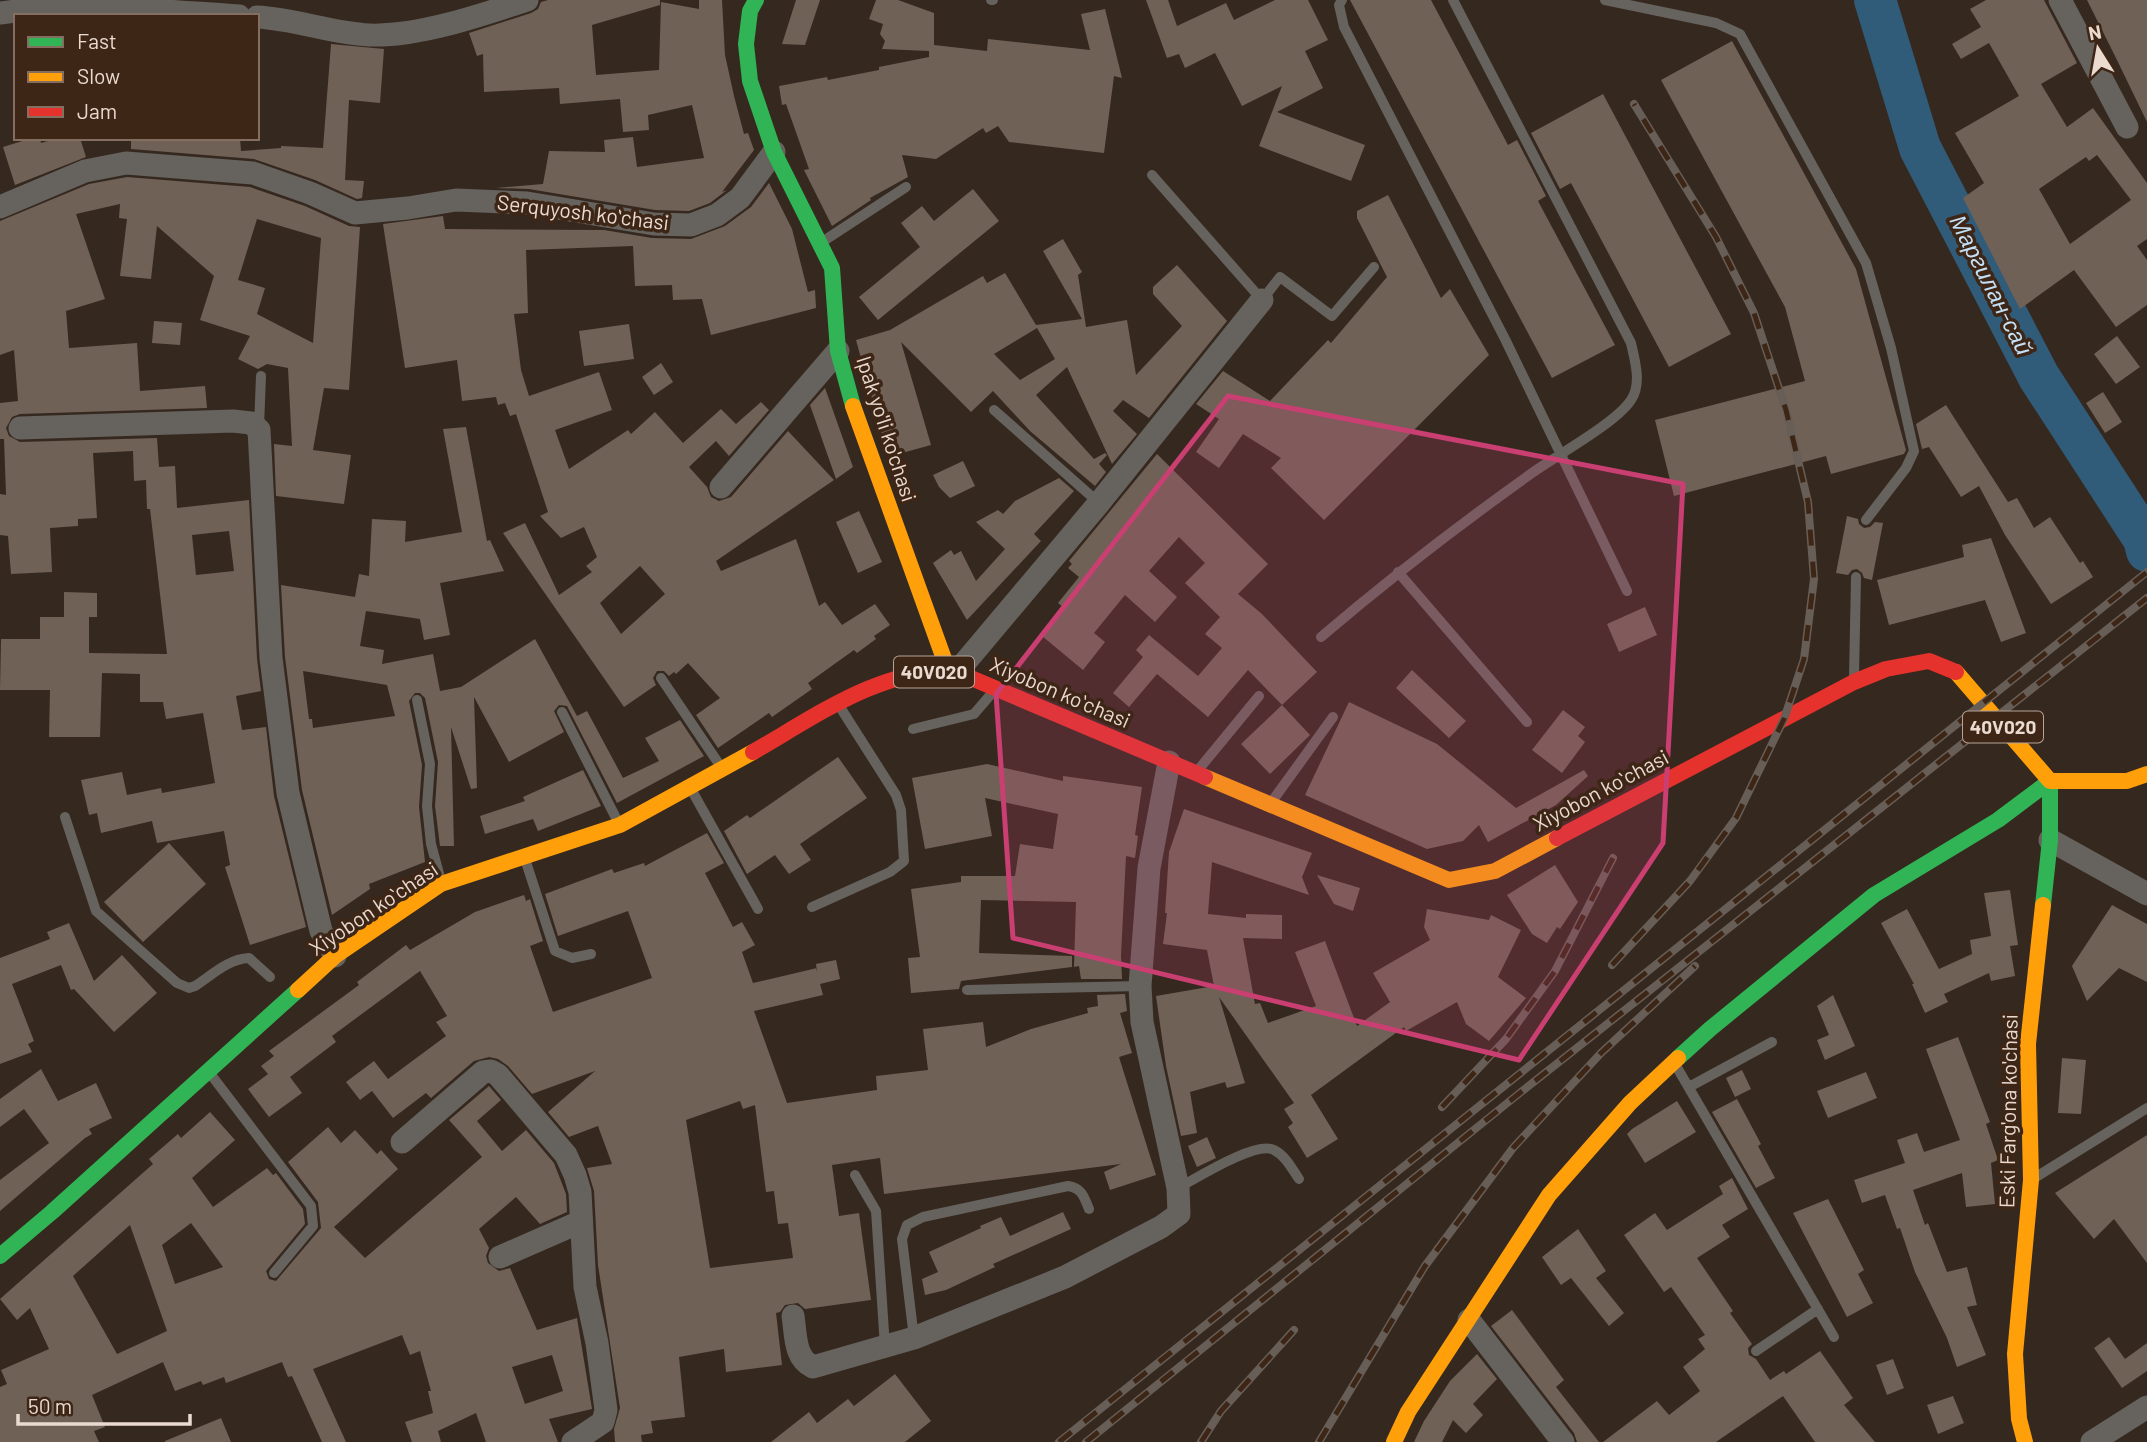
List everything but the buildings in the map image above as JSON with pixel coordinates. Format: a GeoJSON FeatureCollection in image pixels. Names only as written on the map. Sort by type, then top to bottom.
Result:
{"type":"FeatureCollection","features":[{"type":"Feature","properties":{"kind":"main road","name":"Ipak yo'li ko'chasi"},"geometry":{"type":"LineString","coordinates":[[757,0],[750,11],[746,44],[750,81],[774,152],[832,268],[838,351],[853,407],[953,671]]}},
{"type":"Feature","properties":{"kind":"main road","name":"Xiyobon koʻchasi"},"geometry":{"type":"LineString","coordinates":[[0,1256],[335,956],[441,884],[620,825],[868,688],[906,677],[953,671],[1449,880],[1495,871],[1854,682],[1886,669],[1929,661],[1956,672],[2050,781]]}},
{"type":"Feature","properties":{"kind":"main road"},"geometry":{"type":"LineString","coordinates":[[1394,1442],[1408,1412],[1549,1195],[1630,1103],[1710,1029],[1874,895],[1998,820],[2050,781],[2127,780],[2147,774]]}},
{"type":"Feature","properties":{"kind":"main road","name":"Eski Farg'ona ko'chasi"},"geometry":{"type":"LineString","coordinates":[[2025,1442],[2019,1419],[2015,1354],[2031,1180],[2028,1044],[2050,841],[2050,781]]}},
{"type":"Feature","properties":{"kind":"street"},"geometry":{"type":"LineString","coordinates":[[259,17],[277,18],[338,32],[371,35],[408,33],[488,13],[527,0]]}},
{"type":"Feature","properties":{"kind":"street"},"geometry":{"type":"LineString","coordinates":[[2060,0],[2127,127]]}},
{"type":"Feature","properties":{"kind":"street"},"geometry":{"type":"LineString","coordinates":[[0,13],[67,8],[212,14]]}},
{"type":"Feature","properties":{"kind":"street","name":"Serquyosh koʻchasi"},"geometry":{"type":"LineString","coordinates":[[0,207],[85,171],[126,163],[253,173],[310,193],[355,213],[456,200],[527,203],[654,224],[691,225],[717,215],[740,198],[774,152]]}},
{"type":"Feature","properties":{"kind":"street"},"geometry":{"type":"LineString","coordinates":[[953,671],[1099,503],[1262,300]]}},
{"type":"Feature","properties":{"kind":"street"},"geometry":{"type":"LineString","coordinates":[[721,487],[838,351]]}},
{"type":"Feature","properties":{"kind":"street"},"geometry":{"type":"LineString","coordinates":[[20,428],[233,421],[251,423],[259,430],[271,657],[288,793],[321,931],[335,956]]}},
{"type":"Feature","properties":{"kind":"street"},"geometry":{"type":"LineString","coordinates":[[793,1316],[799,1354],[804,1363],[813,1367],[914,1338],[1065,1277],[1161,1227],[1179,1214],[1178,1188],[1142,1022],[1140,986],[1149,868],[1170,762]]}},
{"type":"Feature","properties":{"kind":"street"},"geometry":{"type":"LineString","coordinates":[[2050,841],[2147,894]]}},
{"type":"Feature","properties":{"kind":"street"},"geometry":{"type":"LineString","coordinates":[[402,1142],[483,1072],[491,1071],[498,1075],[566,1156],[580,1192],[585,1287],[597,1343],[606,1410],[603,1422],[573,1442]]}},
{"type":"Feature","properties":{"kind":"street"},"geometry":{"type":"LineString","coordinates":[[500,1257],[580,1222]]}},
{"type":"Feature","properties":{"kind":"street"},"geometry":{"type":"LineString","coordinates":[[1469,1320],[1563,1442]]}},
{"type":"Feature","properties":{"kind":"street"},"geometry":{"type":"LineString","coordinates":[[2092,1442],[2147,1407]]}},
{"type":"Feature","properties":{"kind":"lane"},"geometry":{"type":"LineString","coordinates":[[1342,0],[1339,5],[1344,27],[1505,339],[1627,591]]}},
{"type":"Feature","properties":{"kind":"lane"},"geometry":{"type":"LineString","coordinates":[[1321,637],[1398,572],[1559,454],[1609,422],[1633,400],[1638,371],[1630,344],[1453,0]]}},
{"type":"Feature","properties":{"kind":"lane"},"geometry":{"type":"LineString","coordinates":[[1605,0],[1716,23],[1740,34],[1866,263],[1891,348],[1914,450],[1906,468],[1866,520]]}},
{"type":"Feature","properties":{"kind":"lane"},"geometry":{"type":"LineString","coordinates":[[1152,175],[1262,300],[1280,277],[1332,316],[1374,267]]}},
{"type":"Feature","properties":{"kind":"lane"},"geometry":{"type":"LineString","coordinates":[[820,244],[906,187]]}},
{"type":"Feature","properties":{"kind":"lane"},"geometry":{"type":"LineString","coordinates":[[259,430],[261,376]]}},
{"type":"Feature","properties":{"kind":"lane"},"geometry":{"type":"LineString","coordinates":[[994,410],[1099,503]]}},
{"type":"Feature","properties":{"kind":"lane"},"geometry":{"type":"LineString","coordinates":[[1398,572],[1527,722]]}},
{"type":"Feature","properties":{"kind":"lane"},"geometry":{"type":"LineString","coordinates":[[1854,682],[1856,577]]}},
{"type":"Feature","properties":{"kind":"lane"},"geometry":{"type":"LineString","coordinates":[[661,678],[722,769]]}},
{"type":"Feature","properties":{"kind":"lane"},"geometry":{"type":"LineString","coordinates":[[912,729],[974,714],[996,688]]}},
{"type":"Feature","properties":{"kind":"lane"},"geometry":{"type":"LineString","coordinates":[[1195,774],[1258,696]]}},
{"type":"Feature","properties":{"kind":"lane"},"geometry":{"type":"LineString","coordinates":[[417,700],[430,764],[427,806],[431,844],[441,884]]}},
{"type":"Feature","properties":{"kind":"lane"},"geometry":{"type":"LineString","coordinates":[[812,907],[890,872],[904,861],[901,810],[896,795],[838,705]]}},
{"type":"Feature","properties":{"kind":"lane"},"geometry":{"type":"LineString","coordinates":[[562,712],[603,797],[620,825]]}},
{"type":"Feature","properties":{"kind":"lane"},"geometry":{"type":"LineString","coordinates":[[1269,805],[1333,717]]}},
{"type":"Feature","properties":{"kind":"lane"},"geometry":{"type":"LineString","coordinates":[[690,787],[758,909]]}},
{"type":"Feature","properties":{"kind":"lane"},"geometry":{"type":"LineString","coordinates":[[65,817],[96,911],[177,983],[189,988],[195,986],[230,962],[249,958],[270,976]]}},
{"type":"Feature","properties":{"kind":"lane"},"geometry":{"type":"LineString","coordinates":[[524,857],[555,951],[572,958],[591,954]]}},
{"type":"Feature","properties":{"kind":"lane"},"geometry":{"type":"LineString","coordinates":[[967,990],[1140,986]]}},
{"type":"Feature","properties":{"kind":"lane"},"geometry":{"type":"LineString","coordinates":[[1689,1087],[1772,1042]]}},
{"type":"Feature","properties":{"kind":"lane"},"geometry":{"type":"LineString","coordinates":[[1674,1062],[1834,1337]]}},
{"type":"Feature","properties":{"kind":"lane"},"geometry":{"type":"LineString","coordinates":[[208,1071],[311,1206],[313,1226],[274,1273]]}},
{"type":"Feature","properties":{"kind":"lane"},"geometry":{"type":"LineString","coordinates":[[2031,1180],[2147,1108]]}},
{"type":"Feature","properties":{"kind":"lane"},"geometry":{"type":"LineString","coordinates":[[1178,1188],[1256,1149],[1272,1148],[1285,1159],[1299,1179]]}},
{"type":"Feature","properties":{"kind":"lane"},"geometry":{"type":"LineString","coordinates":[[855,1175],[876,1211],[885,1347]]}},
{"type":"Feature","properties":{"kind":"lane"},"geometry":{"type":"LineString","coordinates":[[914,1338],[902,1240],[907,1225],[923,1217],[1068,1186],[1076,1187],[1083,1194],[1089,1209]]}},
{"type":"Feature","properties":{"kind":"lane"},"geometry":{"type":"LineString","coordinates":[[1756,1351],[1818,1310]]}},
{"type":"Feature","properties":{"kind":"highlighted area"},"geometry":{"type":"Polygon","coordinates":[[[1228,396],[1683,484],[1663,843],[1519,1060],[1013,938],[996,694],[1228,396]]]}},
{"type":"Feature","properties":{"kind":"waterway","name":"Маргилан-сай"},"geometry":{"type":"LineString","coordinates":[[1875,0],[1920,148],[2039,377],[2144,539],[2147,551]]}},
{"type":"Feature","properties":{"kind":"railway"},"geometry":{"type":"LineString","coordinates":[[1612,965],[1690,881],[1736,818],[1784,719],[1804,659],[1814,579],[1808,502],[1786,410],[1754,313],[1716,237],[1634,104]]}},
{"type":"Feature","properties":{"kind":"railway"},"geometry":{"type":"LineString","coordinates":[[1059,1442],[2147,572]]}},
{"type":"Feature","properties":{"kind":"railway"},"geometry":{"type":"LineString","coordinates":[[1086,1442],[1521,1092],[2147,598]]}},
{"type":"Feature","properties":{"kind":"railway"},"geometry":{"type":"LineString","coordinates":[[1442,1107],[1506,1039],[1555,971],[1613,858]]}},
{"type":"Feature","properties":{"kind":"railway"},"geometry":{"type":"LineString","coordinates":[[1319,1442],[1425,1266],[1513,1148],[1601,1053],[1695,966]]}},
{"type":"Feature","properties":{"kind":"railway"},"geometry":{"type":"LineString","coordinates":[[1201,1442],[1221,1411],[1294,1330]]}},
{"type":"Feature","properties":{"kind":"traffic: fast"},"geometry":{"type":"LineString","coordinates":[[756,0],[750,11],[746,44],[750,81],[774,152],[832,268],[838,351],[853,406]]}},
{"type":"Feature","properties":{"kind":"traffic: fast"},"geometry":{"type":"LineString","coordinates":[[1678,1058],[1874,895],[1998,820],[2050,781]]}},
{"type":"Feature","properties":{"kind":"traffic: fast"},"geometry":{"type":"LineString","coordinates":[[2043,905],[2050,840],[2050,781]]}},
{"type":"Feature","properties":{"kind":"traffic: fast"},"geometry":{"type":"LineString","coordinates":[[0,1256],[298,990]]}},
{"type":"Feature","properties":{"kind":"traffic: slow"},"geometry":{"type":"LineString","coordinates":[[853,406],[948,670]]}},
{"type":"Feature","properties":{"kind":"traffic: slow"},"geometry":{"type":"LineString","coordinates":[[1956,672],[2050,781],[2127,781],[2147,774]]}},
{"type":"Feature","properties":{"kind":"traffic: slow"},"geometry":{"type":"LineString","coordinates":[[298,990],[335,956],[441,884],[620,825],[753,752]]}},
{"type":"Feature","properties":{"kind":"traffic: slow"},"geometry":{"type":"LineString","coordinates":[[1205,777],[1449,880],[1495,871],[1557,838]]}},
{"type":"Feature","properties":{"kind":"traffic: slow"},"geometry":{"type":"LineString","coordinates":[[2025,1442],[2019,1419],[2015,1354],[2031,1180],[2028,1044],[2043,905]]}},
{"type":"Feature","properties":{"kind":"traffic: slow"},"geometry":{"type":"LineString","coordinates":[[1394,1442],[1408,1412],[1549,1195],[1630,1103],[1678,1058]]}},
{"type":"Feature","properties":{"kind":"traffic: jam"},"geometry":{"type":"LineString","coordinates":[[1557,838],[1854,682],[1886,669],[1929,661],[1956,672]]}},
{"type":"Feature","properties":{"kind":"traffic: jam"},"geometry":{"type":"LineString","coordinates":[[753,752],[825,710],[877,685],[930,672],[957,672],[1205,777]]}}]}
